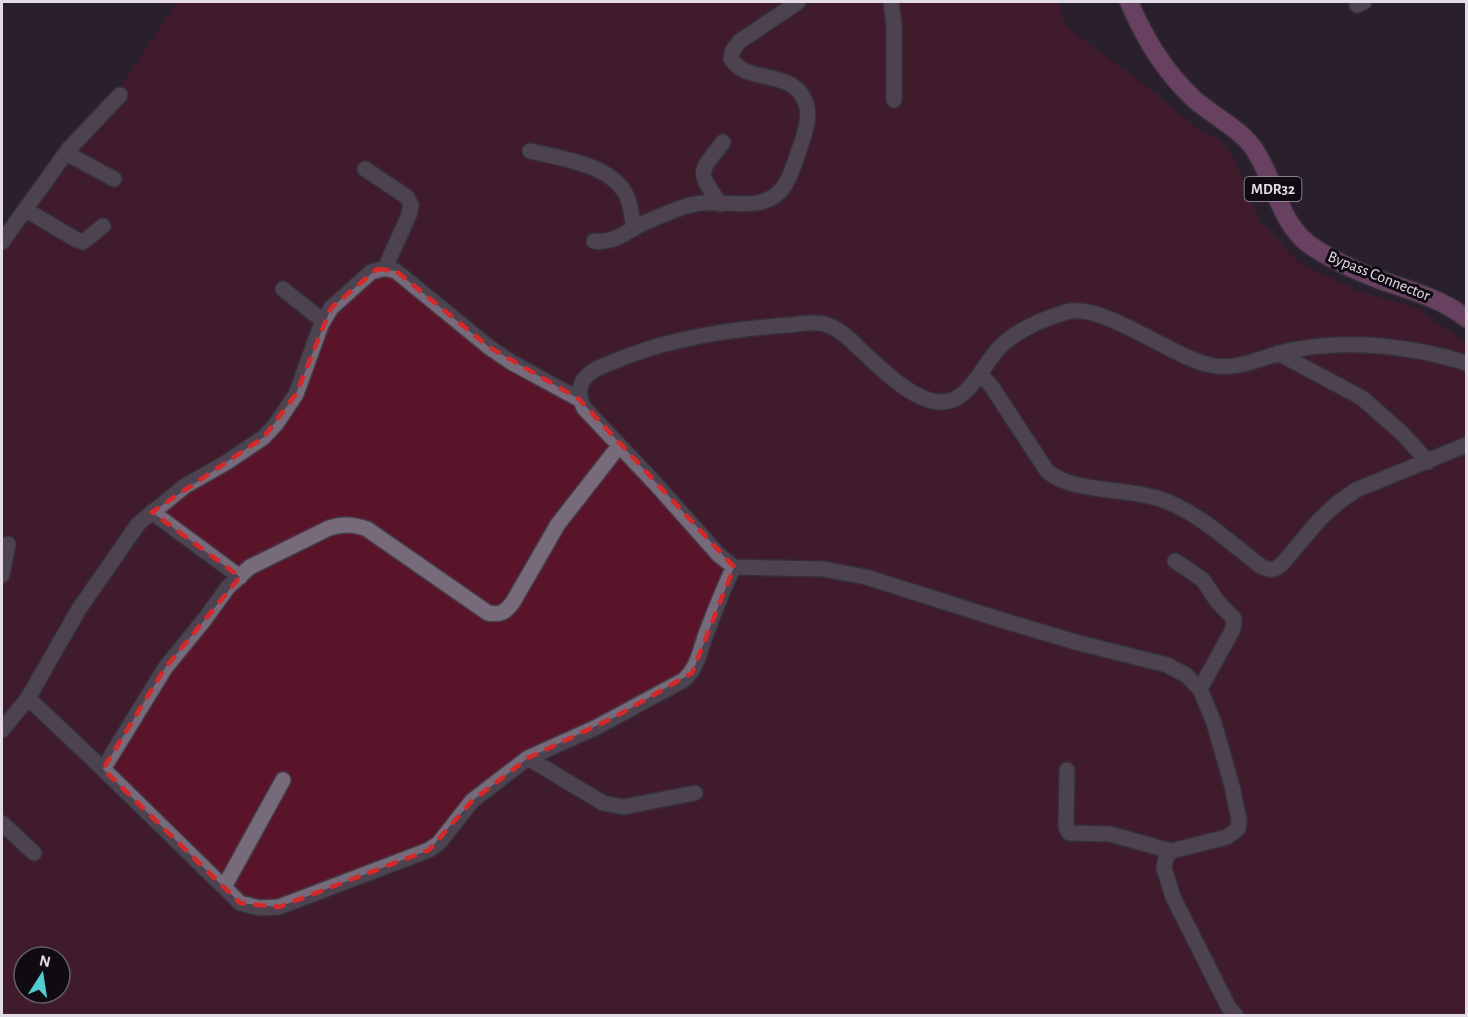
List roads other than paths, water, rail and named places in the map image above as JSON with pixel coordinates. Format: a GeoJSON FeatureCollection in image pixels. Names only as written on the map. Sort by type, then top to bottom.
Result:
{"type":"FeatureCollection","features":[{"type":"Feature","properties":{"kind":"main road","name":"Bypass Connector"},"geometry":{"type":"LineString","coordinates":[[1129,2],[1149,45],[1164,66],[1194,99],[1234,129],[1256,151],[1286,218],[1304,241],[1326,255],[1449,306],[1467,318]]}},
{"type":"Feature","properties":{"kind":"street"},"geometry":{"type":"LineString","coordinates":[[594,241],[606,243],[643,223],[689,205],[704,203],[748,205],[760,203],[780,192],[787,182],[804,136],[808,116],[807,105],[796,88],[782,80],[743,71],[735,66],[730,58],[740,41],[798,2]]}},
{"type":"Feature","properties":{"kind":"street"},"geometry":{"type":"LineString","coordinates":[[891,2],[894,34],[894,100]]}},
{"type":"Feature","properties":{"kind":"street"},"geometry":{"type":"LineString","coordinates":[[2,242],[66,153],[120,95]]}},
{"type":"Feature","properties":{"kind":"street"},"geometry":{"type":"LineString","coordinates":[[720,204],[704,181],[702,174],[723,142]]}},
{"type":"Feature","properties":{"kind":"street"},"geometry":{"type":"LineString","coordinates":[[530,151],[587,166],[611,177],[627,196],[634,229]]}},
{"type":"Feature","properties":{"kind":"street"},"geometry":{"type":"LineString","coordinates":[[66,153],[114,179]]}},
{"type":"Feature","properties":{"kind":"street"},"geometry":{"type":"LineString","coordinates":[[365,169],[407,197],[411,205],[409,215],[385,268]]}},
{"type":"Feature","properties":{"kind":"street"},"geometry":{"type":"LineString","coordinates":[[26,210],[83,242],[103,225]]}},
{"type":"Feature","properties":{"kind":"street"},"geometry":{"type":"LineString","coordinates":[[2,730],[28,698],[79,609],[128,537],[152,512],[185,486],[264,437],[276,424],[296,394],[323,321],[339,301],[370,272],[385,268],[396,271],[489,347],[511,362],[579,399],[584,408],[719,555],[734,567],[823,569],[866,577],[1008,622],[1167,665],[1186,675],[1200,689],[1214,723],[1232,786],[1239,820],[1238,829],[1227,837],[1171,851],[1110,834],[1069,833],[1066,827],[1067,770]]}},
{"type":"Feature","properties":{"kind":"street"},"geometry":{"type":"LineString","coordinates":[[283,289],[323,321]]}},
{"type":"Feature","properties":{"kind":"street"},"geometry":{"type":"LineString","coordinates":[[579,399],[581,385],[587,376],[630,354],[708,335],[811,323],[824,324],[844,334],[912,392],[938,402],[955,399],[963,394],[999,348],[1013,336],[1032,325],[1076,310],[1110,319],[1187,358],[1208,365],[1245,364],[1278,353],[1314,346],[1348,344],[1393,348],[1467,363]]}},
{"type":"Feature","properties":{"kind":"street"},"geometry":{"type":"LineString","coordinates":[[1278,353],[1362,398],[1401,432],[1428,462]]}},
{"type":"Feature","properties":{"kind":"street"},"geometry":{"type":"LineString","coordinates":[[980,374],[992,387],[1047,471],[1055,477],[1075,484],[1148,495],[1175,504],[1205,522],[1268,570],[1278,568],[1320,519],[1356,490],[1467,445]]}},
{"type":"Feature","properties":{"kind":"street"},"geometry":{"type":"LineString","coordinates":[[104,769],[165,668],[228,587],[250,567],[330,528],[343,524],[354,524],[367,529],[488,613],[506,612],[558,524],[619,446]]}},
{"type":"Feature","properties":{"kind":"street"},"geometry":{"type":"LineString","coordinates":[[152,512],[240,576]]}},
{"type":"Feature","properties":{"kind":"street"},"geometry":{"type":"LineString","coordinates":[[2,575],[8,544]]}},
{"type":"Feature","properties":{"kind":"street"},"geometry":{"type":"LineString","coordinates":[[1175,561],[1203,580],[1217,601],[1231,615],[1234,623],[1230,636],[1200,689]]}},
{"type":"Feature","properties":{"kind":"street"},"geometry":{"type":"LineString","coordinates":[[28,698],[240,903],[259,908],[279,907],[429,850],[439,843],[472,801],[528,758],[615,717],[684,680],[692,673],[734,567]]}},
{"type":"Feature","properties":{"kind":"street"},"geometry":{"type":"LineString","coordinates":[[528,758],[613,806],[623,807],[694,793]]}},
{"type":"Feature","properties":{"kind":"street"},"geometry":{"type":"LineString","coordinates":[[224,887],[282,780]]}},
{"type":"Feature","properties":{"kind":"street"},"geometry":{"type":"LineString","coordinates":[[2,823],[34,853]]}},
{"type":"Feature","properties":{"kind":"street"},"geometry":{"type":"LineString","coordinates":[[1171,851],[1166,858],[1164,868],[1173,897],[1228,1006],[1236,1016]]}}]}
